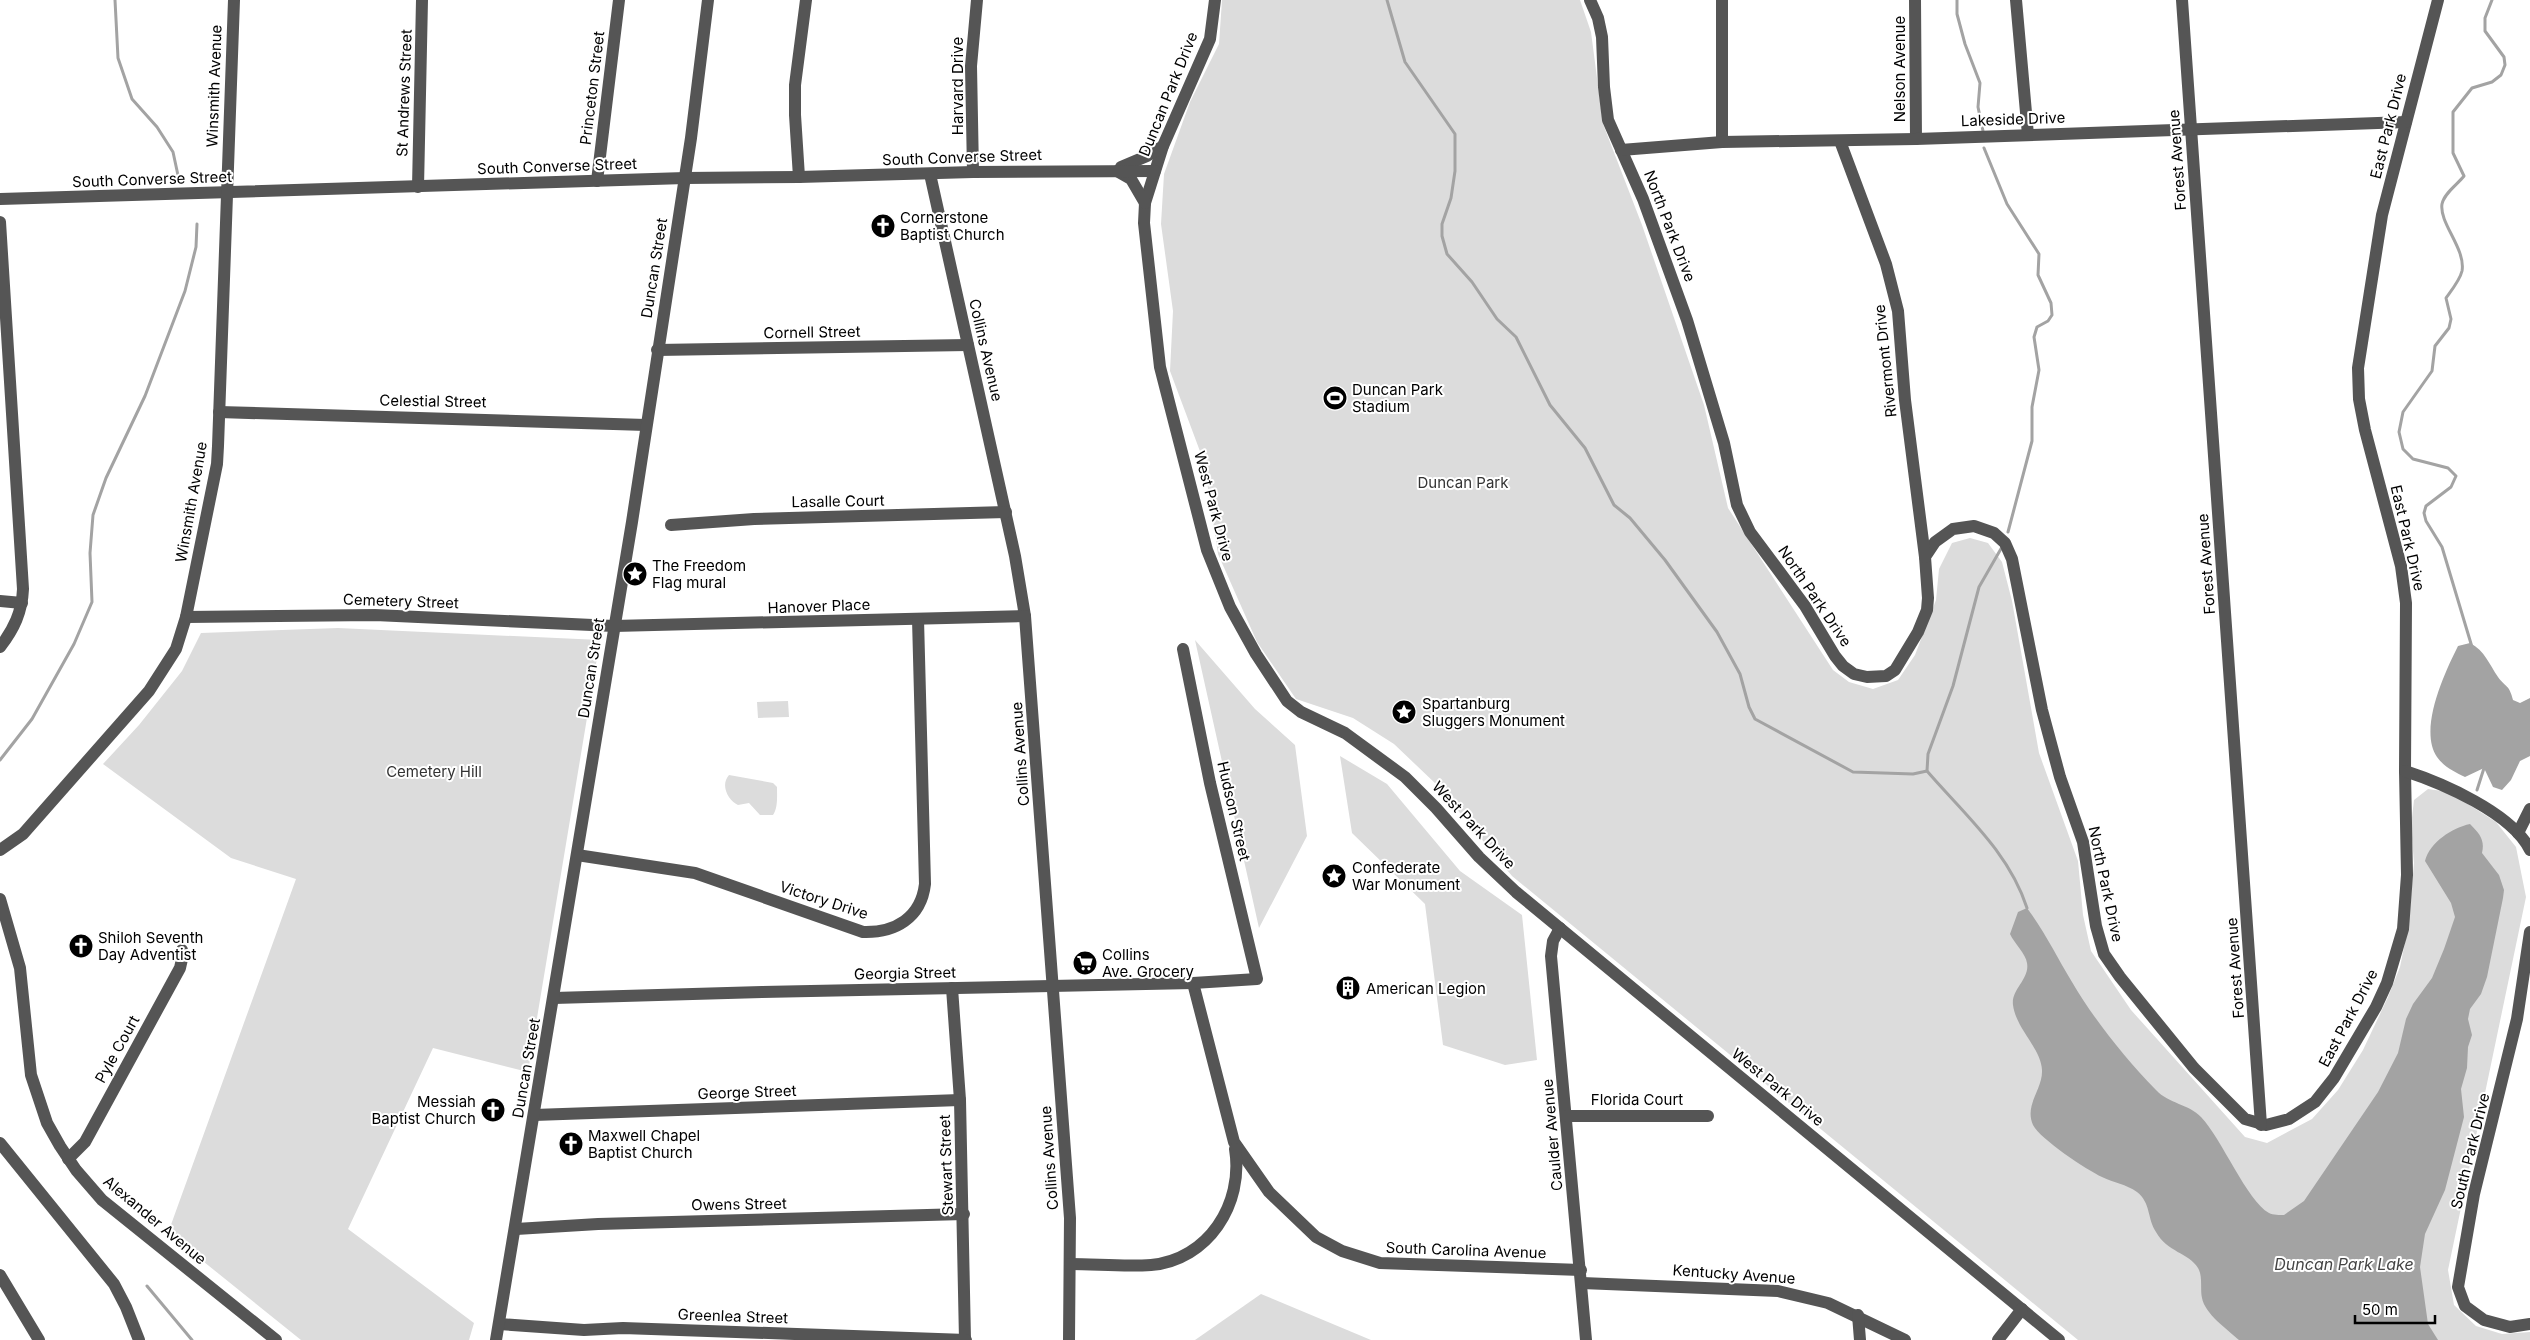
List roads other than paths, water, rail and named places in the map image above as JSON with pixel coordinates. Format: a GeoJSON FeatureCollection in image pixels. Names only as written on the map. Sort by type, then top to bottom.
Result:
{"type":"FeatureCollection","features":[{"type":"Feature","properties":{"kind":"street","name":"Winsmith Avenue"},"geometry":{"type":"LineString","coordinates":[[0,850],[23,834],[149,691],[176,649],[186,617],[217,464],[234,0]]}},
{"type":"Feature","properties":{"kind":"street","name":"St Andrews Street"},"geometry":{"type":"LineString","coordinates":[[418,186],[422,0]]}},
{"type":"Feature","properties":{"kind":"street","name":"Princeton Street"},"geometry":{"type":"LineString","coordinates":[[597,180],[619,0]]}},
{"type":"Feature","properties":{"kind":"street","name":"Duncan Street"},"geometry":{"type":"LineString","coordinates":[[496,1340],[554,998],[646,425],[685,178],[708,0]]}},
{"type":"Feature","properties":{"kind":"street"},"geometry":{"type":"LineString","coordinates":[[799,177],[795,85],[806,0]]}},
{"type":"Feature","properties":{"kind":"street","name":"Harvard Drive"},"geometry":{"type":"LineString","coordinates":[[973,172],[971,66],[978,0]]}},
{"type":"Feature","properties":{"kind":"street","name":"Duncan Park Drive"},"geometry":{"type":"LineString","coordinates":[[1155,171],[1163,146],[1210,39],[1215,0]]}},
{"type":"Feature","properties":{"kind":"street","name":"North Park Drive"},"geometry":{"type":"LineString","coordinates":[[1590,0],[1598,18],[1602,37],[1605,104],[1614,135],[1643,199],[1687,320],[1724,443],[1733,492],[1743,519],[1805,606],[1835,656],[1854,674],[1867,677],[1880,678],[1891,674],[1899,665],[1921,627],[1927,610],[1928,598],[1925,557],[1943,534],[1963,526],[1984,528],[2004,543],[2012,559],[2049,740],[2083,842],[2096,926],[2104,954],[2120,977],[2209,1084],[2244,1119],[2261,1125]]}},
{"type":"Feature","properties":{"kind":"street"},"geometry":{"type":"LineString","coordinates":[[1722,0],[1722,142]]}},
{"type":"Feature","properties":{"kind":"street","name":"Nelson Avenue"},"geometry":{"type":"LineString","coordinates":[[1915,0],[1916,139]]}},
{"type":"Feature","properties":{"kind":"street"},"geometry":{"type":"LineString","coordinates":[[2016,0],[2028,135]]}},
{"type":"Feature","properties":{"kind":"street","name":"Forest Avenue"},"geometry":{"type":"LineString","coordinates":[[2182,0],[2261,1125]]}},
{"type":"Feature","properties":{"kind":"street","name":"East Park Drive"},"geometry":{"type":"LineString","coordinates":[[2261,1125],[2289,1119],[2314,1102],[2325,1091],[2376,1007],[2388,982],[2397,956],[2406,902],[2405,591],[2365,430],[2358,384],[2360,353],[2376,247],[2438,0]]}},
{"type":"Feature","properties":{"kind":"street","name":"Lakeside Drive"},"geometry":{"type":"LineString","coordinates":[[1621,150],[1722,142],[1916,139],[2406,122]]}},
{"type":"Feature","properties":{"kind":"street","name":"Rivermont Drive"},"geometry":{"type":"LineString","coordinates":[[1840,141],[1889,272],[1898,311],[1905,400],[1925,557]]}},
{"type":"Feature","properties":{"kind":"street","name":"South Converse Street"},"geometry":{"type":"LineString","coordinates":[[1114,170],[1147,156],[1163,146]]}},
{"type":"Feature","properties":{"kind":"street"},"geometry":{"type":"LineString","coordinates":[[1114,170],[1131,179],[1138,187],[1145,202]]}},
{"type":"Feature","properties":{"kind":"street","name":"South Converse Street"},"geometry":{"type":"LineString","coordinates":[[0,199],[597,180],[973,172],[1155,171]]}},
{"type":"Feature","properties":{"kind":"street","name":"West Park Drive"},"geometry":{"type":"LineString","coordinates":[[1155,171],[1145,202],[1145,248],[1162,379],[1207,550],[1230,607],[1256,654],[1281,693],[1293,707],[1345,733],[1405,777],[1497,875],[2059,1340]]}},
{"type":"Feature","properties":{"kind":"street","name":"Collins Avenue"},"geometry":{"type":"LineString","coordinates":[[930,174],[1006,512],[1025,616],[1070,1218],[1069,1340]]}},
{"type":"Feature","properties":{"kind":"street"},"geometry":{"type":"LineString","coordinates":[[0,222],[6,408],[22,602],[17,622],[0,647]]}},
{"type":"Feature","properties":{"kind":"street","name":"Cornell Street"},"geometry":{"type":"LineString","coordinates":[[657,350],[968,345]]}},
{"type":"Feature","properties":{"kind":"street","name":"Celestial Street"},"geometry":{"type":"LineString","coordinates":[[220,412],[646,425]]}},
{"type":"Feature","properties":{"kind":"street","name":"Lasalle Court"},"geometry":{"type":"LineString","coordinates":[[671,525],[754,519],[1006,512]]}},
{"type":"Feature","properties":{"kind":"street"},"geometry":{"type":"LineString","coordinates":[[0,601],[22,602]]}},
{"type":"Feature","properties":{"kind":"street","name":"Cemetery Street"},"geometry":{"type":"LineString","coordinates":[[186,617],[375,615],[614,626]]}},
{"type":"Feature","properties":{"kind":"street","name":"Hanover Place"},"geometry":{"type":"LineString","coordinates":[[614,626],[1025,616]]}},
{"type":"Feature","properties":{"kind":"street","name":"Victory Drive"},"geometry":{"type":"LineString","coordinates":[[577,855],[695,873],[863,932],[884,931],[904,923],[919,906],[925,884],[918,619]]}},
{"type":"Feature","properties":{"kind":"street","name":"Hudson Street"},"geometry":{"type":"LineString","coordinates":[[1183,649],[1210,783],[1257,980]]}},
{"type":"Feature","properties":{"kind":"street"},"geometry":{"type":"LineString","coordinates":[[2405,770],[2441,783],[2466,797],[2518,833],[2530,850]]}},
{"type":"Feature","properties":{"kind":"street"},"geometry":{"type":"LineString","coordinates":[[2518,833],[2530,810]]}},
{"type":"Feature","properties":{"kind":"street","name":"Alexander Avenue"},"geometry":{"type":"LineString","coordinates":[[0,899],[20,968],[31,1075],[47,1123],[68,1159],[102,1200],[276,1340]]}},
{"type":"Feature","properties":{"kind":"street","name":"Caulder Avenue"},"geometry":{"type":"LineString","coordinates":[[1560,928],[1553,941],[1551,956],[1586,1340]]}},
{"type":"Feature","properties":{"kind":"street","name":"South Park Drive"},"geometry":{"type":"LineString","coordinates":[[2530,932],[2517,1019],[2474,1194],[2458,1287],[2465,1306],[2484,1320],[2510,1327],[2530,1324]]}},
{"type":"Feature","properties":{"kind":"street","name":"Pyle Court"},"geometry":{"type":"LineString","coordinates":[[68,1159],[85,1142],[156,1012],[182,964],[182,950]]}},
{"type":"Feature","properties":{"kind":"street","name":"Georgia Street"},"geometry":{"type":"LineString","coordinates":[[554,998],[1257,980]]}},
{"type":"Feature","properties":{"kind":"street","name":"South Carolina Avenue"},"geometry":{"type":"LineString","coordinates":[[1193,983],[1234,1142],[1265,1187],[1307,1230],[1330,1245],[1368,1261],[1424,1266],[1581,1270]]}},
{"type":"Feature","properties":{"kind":"street","name":"Stewart Street"},"geometry":{"type":"LineString","coordinates":[[952,988],[960,1100],[964,1214],[965,1340]]}},
{"type":"Feature","properties":{"kind":"street","name":"George Street"},"geometry":{"type":"LineString","coordinates":[[534,1115],[960,1100]]}},
{"type":"Feature","properties":{"kind":"street","name":"Florida Court"},"geometry":{"type":"LineString","coordinates":[[1566,1116],[1708,1116]]}},
{"type":"Feature","properties":{"kind":"street"},"geometry":{"type":"LineString","coordinates":[[1070,1264],[1150,1265],[1179,1258],[1196,1248],[1211,1235],[1223,1219],[1232,1201],[1236,1182],[1237,1162],[1234,1142]]}},
{"type":"Feature","properties":{"kind":"street"},"geometry":{"type":"LineString","coordinates":[[0,1143],[114,1284],[126,1306],[139,1340]]}},
{"type":"Feature","properties":{"kind":"street","name":"Owens Street"},"geometry":{"type":"LineString","coordinates":[[516,1229],[598,1224],[964,1214]]}},
{"type":"Feature","properties":{"kind":"street"},"geometry":{"type":"LineString","coordinates":[[0,1275],[39,1340]]}},
{"type":"Feature","properties":{"kind":"street","name":"Kentucky Avenue"},"geometry":{"type":"LineString","coordinates":[[1582,1283],[1778,1291],[1828,1303],[1905,1340]]}},
{"type":"Feature","properties":{"kind":"street"},"geometry":{"type":"LineString","coordinates":[[1998,1340],[2022,1310]]}},
{"type":"Feature","properties":{"kind":"street"},"geometry":{"type":"LineString","coordinates":[[1858,1316],[1860,1340]]}},
{"type":"Feature","properties":{"kind":"street","name":"Greenlea Street"},"geometry":{"type":"LineString","coordinates":[[499,1324],[584,1330],[623,1328],[861,1338],[965,1340]]}},
{"type":"Feature","properties":{"kind":"water"},"geometry":{"type":"Polygon","coordinates":[[[2470,643],[2483,654],[2498,677],[2509,689],[2513,700],[2520,703],[2530,698],[2530,756],[2520,761],[2511,780],[2502,790],[2493,787],[2484,768],[2465,777],[2450,769],[2437,757],[2432,745],[2430,732],[2432,716],[2441,685],[2458,646],[2470,643]]]}},
{"type":"Feature","properties":{"kind":"water","name":"Duncan Park Lake"},"geometry":{"type":"Polygon","coordinates":[[[2470,824],[2481,837],[2483,844],[2482,853],[2499,875],[2504,890],[2487,977],[2481,994],[2470,1009],[2468,1019],[2472,1035],[2468,1047],[2467,1068],[2461,1089],[2464,1117],[2445,1190],[2425,1234],[2420,1267],[2428,1324],[2438,1340],[2239,1340],[2207,1310],[2202,1298],[2198,1268],[2189,1259],[2161,1239],[2153,1227],[2147,1206],[2141,1196],[2133,1189],[2102,1177],[2075,1161],[2054,1146],[2033,1125],[2031,1118],[2032,1104],[2040,1084],[2042,1070],[2041,1062],[2015,1014],[2013,1005],[2013,999],[2027,969],[2024,956],[2010,934],[2018,912],[2027,908],[2090,1011],[2133,1065],[2161,1095],[2191,1109],[2201,1117],[2252,1196],[2269,1213],[2284,1215],[2304,1201],[2378,1092],[2398,1053],[2406,1019],[2413,1004],[2432,978],[2455,917],[2451,903],[2425,861],[2432,848],[2449,832],[2470,824]]]}},
{"type":"Feature","properties":{"kind":"waterway"},"geometry":{"type":"LineString","coordinates":[[115,0],[118,58],[132,99],[157,127],[173,152],[179,180]]}},
{"type":"Feature","properties":{"kind":"waterway"},"geometry":{"type":"LineString","coordinates":[[1387,0],[1405,62],[1455,134],[1455,171],[1451,198],[1442,224],[1442,236],[1447,254],[1472,282],[1497,319],[1516,337],[1550,405],[1585,448],[1614,505],[1630,518],[1665,560],[1717,632],[1740,674],[1749,707],[1755,719],[1853,772],[1913,774],[1927,771]]}},
{"type":"Feature","properties":{"kind":"waterway"},"geometry":{"type":"LineString","coordinates":[[1957,0],[1957,14],[1965,44],[1980,83],[1978,107],[1983,131]]}},
{"type":"Feature","properties":{"kind":"waterway"},"geometry":{"type":"LineString","coordinates":[[2472,647],[2442,547],[2426,521],[2424,513],[2426,506],[2451,487],[2456,476],[2448,468],[2413,459],[2403,449],[2399,432],[2403,412],[2432,371],[2435,346],[2449,328],[2451,319],[2446,298],[2462,271],[2460,254],[2444,219],[2442,204],[2448,192],[2464,176],[2453,153],[2453,112],[2472,88],[2492,82],[2501,75],[2505,65],[2504,57],[2485,31],[2485,18],[2492,0]]}},
{"type":"Feature","properties":{"kind":"waterway"},"geometry":{"type":"LineString","coordinates":[[1984,148],[2007,204],[2039,254],[2038,275],[2051,303],[2052,315],[2048,321],[2037,327],[2034,337],[2039,370],[2032,407],[2032,441],[2008,532]]}},
{"type":"Feature","properties":{"kind":"waterway"},"geometry":{"type":"LineString","coordinates":[[0,760],[32,719],[74,644],[92,602],[90,553],[93,515],[106,478],[145,396],[185,291],[196,247],[197,224]]}},
{"type":"Feature","properties":{"kind":"waterway"},"geometry":{"type":"LineString","coordinates":[[2002,547],[1979,587],[1953,686],[1928,754],[1927,771],[1997,851],[2009,869],[2027,908]]}},
{"type":"Feature","properties":{"kind":"waterway"},"geometry":{"type":"LineString","coordinates":[[2477,790],[2485,765]]}},
{"type":"Feature","properties":{"kind":"waterway"},"geometry":{"type":"LineString","coordinates":[[147,1286],[192,1340]]}},
{"type":"Feature","properties":{"kind":"place","name":"Cornerstone Baptist Church"},"geometry":{"type":"Point","coordinates":[883,226]}},
{"type":"Feature","properties":{"kind":"place","name":"Duncan Park Stadium"},"geometry":{"type":"Point","coordinates":[1335,398]}},
{"type":"Feature","properties":{"kind":"place","name":"The Freedom Flag mural"},"geometry":{"type":"Point","coordinates":[635,574]}},
{"type":"Feature","properties":{"kind":"place","name":"Spartanburg Sluggers Monument"},"geometry":{"type":"Point","coordinates":[1404,712]}},
{"type":"Feature","properties":{"kind":"place","name":"Confederate War Monument"},"geometry":{"type":"Point","coordinates":[1334,876]}},
{"type":"Feature","properties":{"kind":"place","name":"Shiloh Seventh Day Adventist"},"geometry":{"type":"Point","coordinates":[81,946]}},
{"type":"Feature","properties":{"kind":"place","name":"Collins Ave. Grocery"},"geometry":{"type":"Point","coordinates":[1085,963]}},
{"type":"Feature","properties":{"kind":"place","name":"American Legion"},"geometry":{"type":"Point","coordinates":[1348,988]}},
{"type":"Feature","properties":{"kind":"place","name":"Messiah Baptist Church"},"geometry":{"type":"Point","coordinates":[493,1110]}},
{"type":"Feature","properties":{"kind":"place","name":"Maxwell Chapel Baptist Church"},"geometry":{"type":"Point","coordinates":[571,1144]}},
{"type":"Feature","properties":{"kind":"park label","name":"Duncan Park"},"geometry":{"type":"Point","coordinates":[1463,482]}},
{"type":"Feature","properties":{"kind":"park label","name":"Cemetery Hill"},"geometry":{"type":"Point","coordinates":[434,771]}}]}
